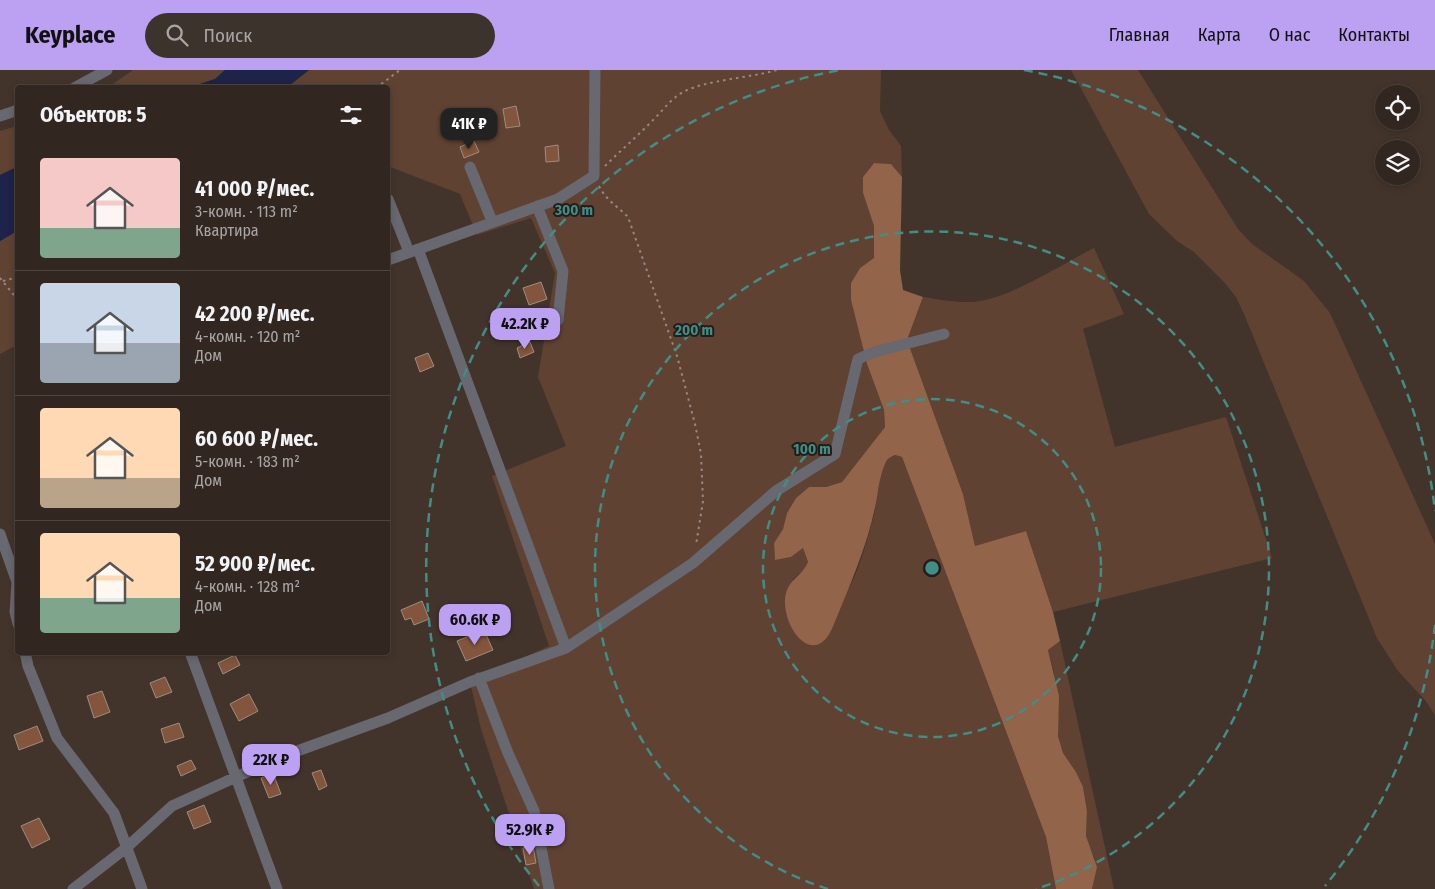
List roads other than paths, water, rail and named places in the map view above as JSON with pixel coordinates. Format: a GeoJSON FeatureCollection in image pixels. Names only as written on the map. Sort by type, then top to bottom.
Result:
{"type":"FeatureCollection","features":[{"type":"Feature","properties":{"kind":"street"},"geometry":{"type":"LineString","coordinates":[[80,85],[107,70]]}},
{"type":"Feature","properties":{"kind":"street"},"geometry":{"type":"LineString","coordinates":[[390,259],[454,237],[492,221],[558,199],[594,176],[595,70]]}},
{"type":"Feature","properties":{"kind":"street"},"geometry":{"type":"LineString","coordinates":[[0,116],[15,111]]}},
{"type":"Feature","properties":{"kind":"street"},"geometry":{"type":"LineString","coordinates":[[470,167],[492,221]]}},
{"type":"Feature","properties":{"kind":"street"},"geometry":{"type":"LineString","coordinates":[[390,203],[414,251],[566,648]]}},
{"type":"Feature","properties":{"kind":"street"},"geometry":{"type":"LineString","coordinates":[[537,206],[563,270],[558,320]]}},
{"type":"Feature","properties":{"kind":"street"},"geometry":{"type":"LineString","coordinates":[[73,889],[126,848],[172,806],[278,758],[388,718],[479,678],[566,648],[693,563],[776,491],[835,454],[858,359],[874,352],[944,334]]}},
{"type":"Feature","properties":{"kind":"street"},"geometry":{"type":"LineString","coordinates":[[0,534],[15,576]]}},
{"type":"Feature","properties":{"kind":"street"},"geometry":{"type":"LineString","coordinates":[[26,655],[28,666],[57,738],[114,813],[142,889]]}},
{"type":"Feature","properties":{"kind":"street"},"geometry":{"type":"LineString","coordinates":[[191,655],[277,889]]}},
{"type":"Feature","properties":{"kind":"street"},"geometry":{"type":"LineString","coordinates":[[479,678],[508,753],[534,811],[549,889]]}},
{"type":"Feature","properties":{"kind":"water"},"geometry":{"type":"Polygon","coordinates":[[[225,70],[309,70],[290,85],[197,85],[215,79],[225,70]]]}},
{"type":"Feature","properties":{"kind":"water"},"geometry":{"type":"Polygon","coordinates":[[[15,168],[15,232],[0,241],[0,175],[15,168]]]}}]}
